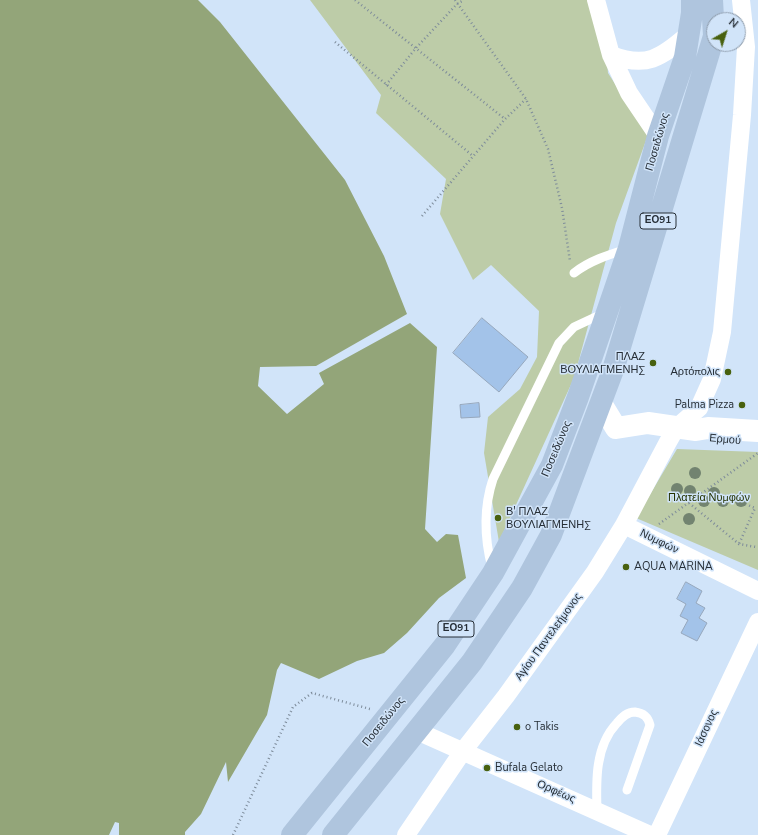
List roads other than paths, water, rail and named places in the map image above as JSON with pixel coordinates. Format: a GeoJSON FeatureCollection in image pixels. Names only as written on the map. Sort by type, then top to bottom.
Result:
{"type":"FeatureCollection","features":[{"type":"Feature","properties":{"kind":"main road","name":"Ποσειδώνος"},"geometry":{"type":"LineString","coordinates":[[292,835],[445,645],[494,573],[552,465],[578,397],[630,248],[658,136],[685,57],[692,0]]}},
{"type":"Feature","properties":{"kind":"main road","name":"Ποσειδώνος"},"geometry":{"type":"LineString","coordinates":[[333,835],[472,662],[522,588],[552,535],[602,405],[714,36],[712,0]]}},
{"type":"Feature","properties":{"kind":"street"},"geometry":{"type":"LineString","coordinates":[[596,0],[611,55],[629,93],[658,136]]}},
{"type":"Feature","properties":{"kind":"street","name":"Αγίου Παντελεήμονος"},"geometry":{"type":"LineString","coordinates":[[406,835],[463,751],[506,696],[560,621],[624,525],[660,454],[686,429],[699,408],[712,379],[722,332],[733,230],[747,47],[741,0]]}},
{"type":"Feature","properties":{"kind":"street"},"geometry":{"type":"LineString","coordinates":[[611,55],[626,60],[641,62],[653,60],[689,34]]}},
{"type":"Feature","properties":{"kind":"street","name":"Ερμού"},"geometry":{"type":"LineString","coordinates":[[578,397],[602,405],[638,425],[648,423],[686,429],[708,428],[758,431]]}},
{"type":"Feature","properties":{"kind":"street","name":"Ερμού"},"geometry":{"type":"LineString","coordinates":[[686,429],[704,438],[758,442]]}},
{"type":"Feature","properties":{"kind":"street","name":"Νυμφών"},"geometry":{"type":"LineString","coordinates":[[624,525],[758,591]]}},
{"type":"Feature","properties":{"kind":"street","name":"Ιάσονος"},"geometry":{"type":"LineString","coordinates":[[657,835],[758,622]]}},
{"type":"Feature","properties":{"kind":"street","name":"Ορφέως"},"geometry":{"type":"LineString","coordinates":[[417,731],[650,835]]}},
{"type":"Feature","properties":{"kind":"lane"},"geometry":{"type":"LineString","coordinates":[[574,274],[581,268],[600,258],[630,248]]}},
{"type":"Feature","properties":{"kind":"lane"},"geometry":{"type":"LineString","coordinates":[[494,573],[487,550],[485,529],[488,496],[493,479],[559,343],[574,326],[607,312]]}},
{"type":"Feature","properties":{"kind":"lane"},"geometry":{"type":"LineString","coordinates":[[597,811],[598,765],[604,743],[611,729],[622,717],[635,712],[648,717],[650,725],[627,790]]}},
{"type":"Feature","properties":{"kind":"place","name":"ΠΛΑΖ ΒΟΥΛΙΑΓΜΕΝΗΣ"},"geometry":{"type":"Point","coordinates":[653,363]}},
{"type":"Feature","properties":{"kind":"place","name":"Αρτόπολις"},"geometry":{"type":"Point","coordinates":[728,372]}},
{"type":"Feature","properties":{"kind":"place","name":"Palma Pizza"},"geometry":{"type":"Point","coordinates":[742,405]}},
{"type":"Feature","properties":{"kind":"place","name":"Β' ΠΛΑΖ ΒΟΥΛΙΑΓΜΕΝΗΣ"},"geometry":{"type":"Point","coordinates":[498,518]}},
{"type":"Feature","properties":{"kind":"place","name":"AQUA MARINA"},"geometry":{"type":"Point","coordinates":[626,567]}},
{"type":"Feature","properties":{"kind":"place","name":"o Takis"},"geometry":{"type":"Point","coordinates":[517,727]}},
{"type":"Feature","properties":{"kind":"place","name":"Bufala Gelato"},"geometry":{"type":"Point","coordinates":[487,768]}},
{"type":"Feature","properties":{"kind":"park label","name":"Πλατεία Νυμφών"},"geometry":{"type":"Point","coordinates":[709,498]}}]}
